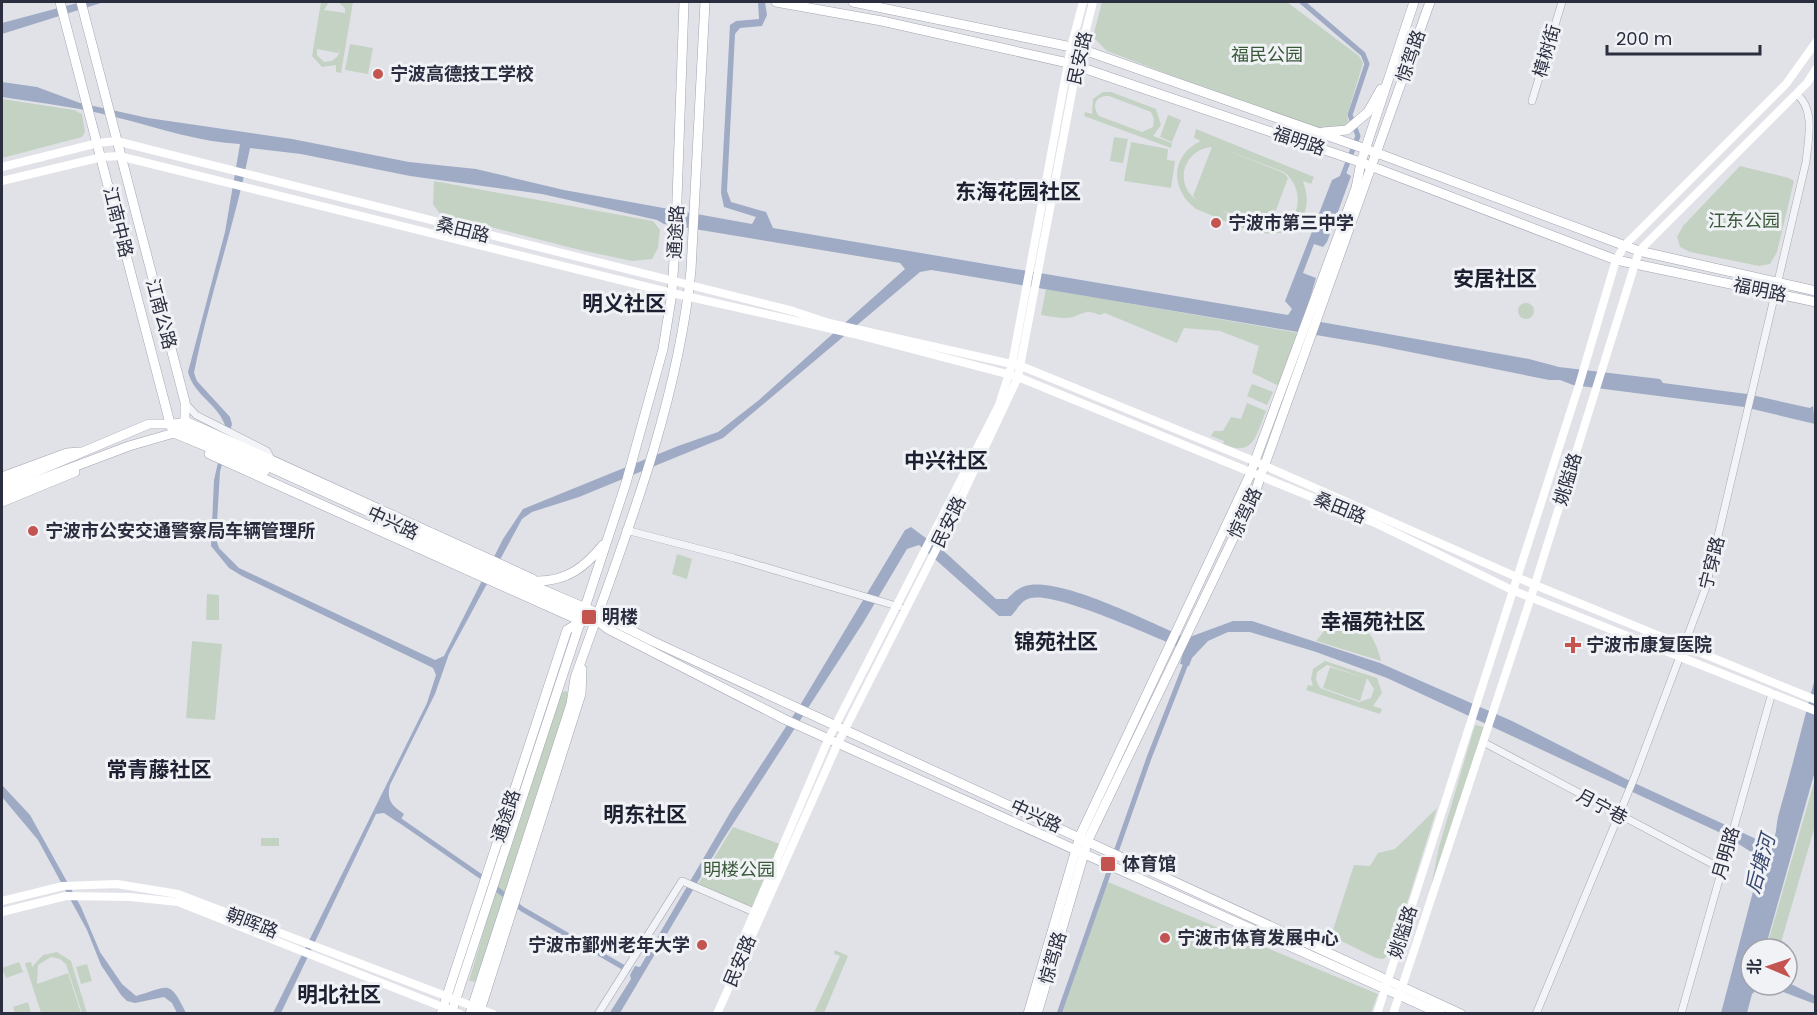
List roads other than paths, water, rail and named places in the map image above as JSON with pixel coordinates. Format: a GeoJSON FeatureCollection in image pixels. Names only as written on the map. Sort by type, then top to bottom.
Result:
{"type":"FeatureCollection","features":[{"type":"Feature","properties":{"kind":"main road","name":"江南中路"},"geometry":{"type":"LineString","coordinates":[[60,2],[178,429]]}},
{"type":"Feature","properties":{"kind":"main road","name":"江南公路"},"geometry":{"type":"LineString","coordinates":[[81,2],[184,402],[178,429]]}},
{"type":"Feature","properties":{"kind":"main road","name":"通途路"},"geometry":{"type":"LineString","coordinates":[[452,996],[487,903],[493,871],[626,483],[663,349],[672,288],[678,206],[684,2]]}},
{"type":"Feature","properties":{"kind":"main road","name":"通途路"},"geometry":{"type":"LineString","coordinates":[[476,1010],[507,914],[514,879],[571,704],[583,656],[645,475],[664,412],[689,291],[705,2]]}},
{"type":"Feature","properties":{"kind":"main road","name":"福明路"},"geometry":{"type":"LineString","coordinates":[[776,2],[882,21],[1073,65],[1361,162],[1616,260],[1777,288],[1815,291]]}},
{"type":"Feature","properties":{"kind":"main road","name":"福明路"},"geometry":{"type":"LineString","coordinates":[[853,2],[1081,49],[1344,141],[1639,250],[1777,288],[1815,302]]}},
{"type":"Feature","properties":{"kind":"main road","name":"民安路"},"geometry":{"type":"LineString","coordinates":[[1073,65],[1071,47],[1083,2]]}},
{"type":"Feature","properties":{"kind":"main road","name":"民安路"},"geometry":{"type":"LineString","coordinates":[[901,608],[930,561],[937,537],[1017,365],[1073,65],[1081,49],[1093,2]]}},
{"type":"Feature","properties":{"kind":"main road","name":"惊驾路"},"geometry":{"type":"LineString","coordinates":[[1028,1014],[1084,838],[1167,648],[1251,471],[1356,188],[1365,149],[1414,2]]}},
{"type":"Feature","properties":{"kind":"main road","name":"惊驾路"},"geometry":{"type":"LineString","coordinates":[[1084,838],[1187,633],[1263,471],[1430,2]]}},
{"type":"Feature","properties":{"kind":"main road"},"geometry":{"type":"LineString","coordinates":[[1616,260],[1625,245],[1786,84],[1815,42]]}},
{"type":"Feature","properties":{"kind":"main road"},"geometry":{"type":"LineString","coordinates":[[1639,250],[1796,94],[1815,69]]}},
{"type":"Feature","properties":{"kind":"main road"},"geometry":{"type":"LineString","coordinates":[[1318,132],[1350,128],[1368,112],[1391,71]]}},
{"type":"Feature","properties":{"kind":"main road","name":"桑田路"},"geometry":{"type":"LineString","coordinates":[[2,167],[98,143],[116,141],[672,288]]}},
{"type":"Feature","properties":{"kind":"main road","name":"桑田路"},"geometry":{"type":"LineString","coordinates":[[2,181],[102,157],[119,156],[828,325],[1017,365],[1254,461],[1263,471],[1375,522],[1512,590],[1815,711]]}},
{"type":"Feature","properties":{"kind":"main road","name":"姚隘路"},"geometry":{"type":"LineString","coordinates":[[1394,1014],[1494,706],[1532,597],[1639,250]]}},
{"type":"Feature","properties":{"kind":"main road","name":"姚隘路"},"geometry":{"type":"LineString","coordinates":[[1377,1014],[1579,385],[1616,260]]}},
{"type":"Feature","properties":{"kind":"main road","name":"桑田路"},"geometry":{"type":"LineString","coordinates":[[856,331],[1013,376],[1251,471],[1263,471],[1815,700]]}},
{"type":"Feature","properties":{"kind":"main road"},"geometry":{"type":"LineString","coordinates":[[2,494],[90,456],[149,424],[178,429],[224,446],[272,459],[472,563]]}},
{"type":"Feature","properties":{"kind":"main road"},"geometry":{"type":"LineString","coordinates":[[2,486],[90,456],[159,438],[178,429],[224,446]]}},
{"type":"Feature","properties":{"kind":"main road","name":"中兴路"},"geometry":{"type":"LineString","coordinates":[[224,446],[472,563],[582,613],[596,616],[784,719],[1101,860],[1387,983]]}},
{"type":"Feature","properties":{"kind":"main road"},"geometry":{"type":"LineString","coordinates":[[2,477],[68,453],[90,456]]}},
{"type":"Feature","properties":{"kind":"main road"},"geometry":{"type":"LineString","coordinates":[[2,502],[73,474],[90,456]]}},
{"type":"Feature","properties":{"kind":"main road","name":"民安路"},"geometry":{"type":"LineString","coordinates":[[712,1014],[754,912],[833,741],[901,608],[923,554],[937,537]]}},
{"type":"Feature","properties":{"kind":"main road"},"geometry":{"type":"LineString","coordinates":[[538,581],[558,581],[575,573],[607,540]]}},
{"type":"Feature","properties":{"kind":"main road","name":"中兴路"},"geometry":{"type":"LineString","coordinates":[[472,563],[582,613],[596,616]]}},
{"type":"Feature","properties":{"kind":"main road","name":"中兴路"},"geometry":{"type":"LineString","coordinates":[[511,580],[538,581],[582,613]]}},
{"type":"Feature","properties":{"kind":"main road","name":"中兴路"},"geometry":{"type":"LineString","coordinates":[[610,624],[792,704],[1106,848],[1387,983],[1441,1014]]}},
{"type":"Feature","properties":{"kind":"main road","name":"通途路"},"geometry":{"type":"LineString","coordinates":[[507,914],[518,892],[581,694],[583,656]]}},
{"type":"Feature","properties":{"kind":"main road","name":"民安路"},"geometry":{"type":"LineString","coordinates":[[717,1014],[833,741]]}},
{"type":"Feature","properties":{"kind":"main road","name":"惊驾路"},"geometry":{"type":"LineString","coordinates":[[1037,1014],[1080,850]]}},
{"type":"Feature","properties":{"kind":"main road","name":"通途路"},"geometry":{"type":"LineString","coordinates":[[449,1012],[481,891],[493,871]]}},
{"type":"Feature","properties":{"kind":"main road","name":"朝晖路"},"geometry":{"type":"LineString","coordinates":[[2,901],[66,886],[117,884],[178,894],[292,942]]}},
{"type":"Feature","properties":{"kind":"main road","name":"朝晖路"},"geometry":{"type":"LineString","coordinates":[[2,912],[71,896],[130,897],[178,902],[452,996],[476,1010],[493,1014]]}},
{"type":"Feature","properties":{"kind":"main road","name":"朝晖路"},"geometry":{"type":"LineString","coordinates":[[322,953],[449,1012]]}},
{"type":"Feature","properties":{"kind":"main road","name":"中兴路"},"geometry":{"type":"LineString","coordinates":[[1401,990],[1461,1014]]}},
{"type":"Feature","properties":{"kind":"street","name":"樟树街"},"geometry":{"type":"LineString","coordinates":[[1532,101],[1562,2]]}},
{"type":"Feature","properties":{"kind":"street","name":"宁穿路"},"geometry":{"type":"LineString","coordinates":[[1536,1014],[1635,776],[1686,647],[1706,587],[1806,162],[1807,109],[1803,99],[1796,94]]}},
{"type":"Feature","properties":{"kind":"street"},"geometry":{"type":"LineString","coordinates":[[184,402],[224,446]]}},
{"type":"Feature","properties":{"kind":"street"},"geometry":{"type":"LineString","coordinates":[[626,530],[734,558],[901,608]]}},
{"type":"Feature","properties":{"kind":"street","name":"月明路"},"geometry":{"type":"LineString","coordinates":[[1681,1014],[1772,693]]}},
{"type":"Feature","properties":{"kind":"street","name":"月宁巷"},"geometry":{"type":"LineString","coordinates":[[1483,742],[1618,816],[1722,869]]}},
{"type":"Feature","properties":{"kind":"street"},"geometry":{"type":"LineString","coordinates":[[598,1014],[683,882],[754,912]]}},
{"type":"Feature","properties":{"kind":"water"},"geometry":{"type":"Polygon","coordinates":[[[81,2],[104,2],[2,34],[2,23],[81,2]]]}},
{"type":"Feature","properties":{"kind":"water"},"geometry":{"type":"Polygon","coordinates":[[[758,2],[765,2],[767,15],[762,26],[740,28],[735,34],[727,191],[731,202],[766,212],[773,228],[1288,315],[1292,309],[1285,301],[1332,180],[1346,173],[1351,176],[1327,242],[1323,247],[1314,244],[1303,273],[1316,278],[1304,319],[1529,359],[1559,367],[1660,379],[1663,383],[1747,394],[1810,408],[1813,406],[1815,424],[1744,407],[1573,385],[1560,380],[1549,380],[1375,345],[950,273],[931,270],[920,272],[723,438],[579,497],[532,512],[522,519],[449,654],[435,694],[390,785],[391,802],[404,814],[399,823],[384,813],[376,814],[281,1013],[273,1013],[427,703],[436,675],[433,668],[242,576],[229,568],[211,546],[214,480],[226,428],[218,412],[195,388],[188,372],[225,232],[240,144],[195,138],[63,106],[2,97],[2,82],[37,87],[80,103],[148,118],[292,139],[409,162],[476,169],[564,190],[752,224],[756,217],[724,207],[721,193],[730,25],[736,21],[759,19],[758,2]],[[250,148],[200,345],[194,373],[197,381],[230,417],[232,424],[220,472],[216,539],[219,548],[239,568],[435,660],[444,656],[503,539],[523,509],[718,432],[759,400],[905,269],[900,263],[664,224],[657,220],[542,194],[410,176],[301,154],[250,148]]]}},
{"type":"Feature","properties":{"kind":"water","name":"后塘河"},"geometry":{"type":"Polygon","coordinates":[[[911,527],[946,553],[996,599],[1007,599],[1026,586],[1046,585],[1109,604],[1187,638],[1233,621],[1252,621],[1380,663],[1512,721],[1630,781],[1767,844],[1772,844],[1775,837],[1779,813],[1815,678],[1815,771],[1768,937],[1741,937],[1760,865],[1759,857],[1723,834],[1387,678],[1316,652],[1250,632],[1228,632],[1208,641],[1192,658],[1189,666],[1180,664],[1184,649],[1083,608],[1044,598],[1028,599],[1011,616],[999,616],[919,545],[907,549],[863,623],[722,841],[620,1013],[609,1014],[631,979],[630,975],[635,966],[640,967],[731,811],[802,702],[905,530],[911,527]]]}},
{"type":"Feature","properties":{"kind":"water"},"geometry":{"type":"Polygon","coordinates":[[[2,785],[30,815],[81,907],[100,952],[122,984],[136,996],[167,988],[176,994],[186,1013],[177,1013],[172,1003],[164,997],[135,1003],[127,1001],[121,995],[101,965],[87,930],[38,840],[2,797],[2,785]]]}},
{"type":"Feature","properties":{"kind":"water"},"geometry":{"type":"Polygon","coordinates":[[[1739,945],[1739,997],[1751,997],[1747,1013],[1721,1013],[1739,945]]]}},
{"type":"Feature","properties":{"kind":"water"},"geometry":{"type":"Polygon","coordinates":[[[1799,988],[1815,996],[1815,1004],[1797,997],[1799,997],[1799,988]]]}},
{"type":"Feature","properties":{"kind":"waterway"},"geometry":{"type":"LineString","coordinates":[[1302,2],[1363,54],[1367,64],[1350,115],[1358,136],[1341,180]]}},
{"type":"Feature","properties":{"kind":"waterway"},"geometry":{"type":"LineString","coordinates":[[1059,1014],[1149,758],[1187,661]]}},
{"type":"Feature","properties":{"kind":"waterway"},"geometry":{"type":"LineString","coordinates":[[395,817],[486,880]]}},
{"type":"Feature","properties":{"kind":"waterway"},"geometry":{"type":"LineString","coordinates":[[493,886],[522,909],[628,970]]}},
{"type":"Feature","properties":{"kind":"place","name":"宁波高德技工学校"},"geometry":{"type":"Point","coordinates":[378,74]}},
{"type":"Feature","properties":{"kind":"place","name":"宁波市第三中学"},"geometry":{"type":"Point","coordinates":[1216,223]}},
{"type":"Feature","properties":{"kind":"place","name":"宁波市公安交通警察局车辆管理所"},"geometry":{"type":"Point","coordinates":[33,531]}},
{"type":"Feature","properties":{"kind":"place","name":"明楼"},"geometry":{"type":"Point","coordinates":[589,617]}},
{"type":"Feature","properties":{"kind":"place","name":"宁波市康复医院"},"geometry":{"type":"Point","coordinates":[1573,645]}},
{"type":"Feature","properties":{"kind":"place","name":"体育馆"},"geometry":{"type":"Point","coordinates":[1108,864]}},
{"type":"Feature","properties":{"kind":"place","name":"宁波市体育发展中心"},"geometry":{"type":"Point","coordinates":[1165,938]}},
{"type":"Feature","properties":{"kind":"place","name":"宁波市鄞州老年大学"},"geometry":{"type":"Point","coordinates":[702,945]}},
{"type":"Feature","properties":{"kind":"district","name":"东海花园社区"},"geometry":{"type":"Point","coordinates":[1018,192]}},
{"type":"Feature","properties":{"kind":"district","name":"安居社区"},"geometry":{"type":"Point","coordinates":[1495,279]}},
{"type":"Feature","properties":{"kind":"district","name":"明义社区"},"geometry":{"type":"Point","coordinates":[624,304]}},
{"type":"Feature","properties":{"kind":"district","name":"中兴社区"},"geometry":{"type":"Point","coordinates":[946,461]}},
{"type":"Feature","properties":{"kind":"district","name":"幸福苑社区"},"geometry":{"type":"Point","coordinates":[1373,622]}},
{"type":"Feature","properties":{"kind":"district","name":"锦苑社区"},"geometry":{"type":"Point","coordinates":[1056,642]}},
{"type":"Feature","properties":{"kind":"district","name":"常青藤社区"},"geometry":{"type":"Point","coordinates":[159,770]}},
{"type":"Feature","properties":{"kind":"district","name":"明东社区"},"geometry":{"type":"Point","coordinates":[645,815]}},
{"type":"Feature","properties":{"kind":"district","name":"明北社区"},"geometry":{"type":"Point","coordinates":[339,995]}},
{"type":"Feature","properties":{"kind":"park label","name":"福民公园"},"geometry":{"type":"Point","coordinates":[1267,55]}},
{"type":"Feature","properties":{"kind":"park label","name":"江东公园"},"geometry":{"type":"Point","coordinates":[1744,221]}},
{"type":"Feature","properties":{"kind":"park label","name":"明楼公园"},"geometry":{"type":"Point","coordinates":[739,870]}}]}
